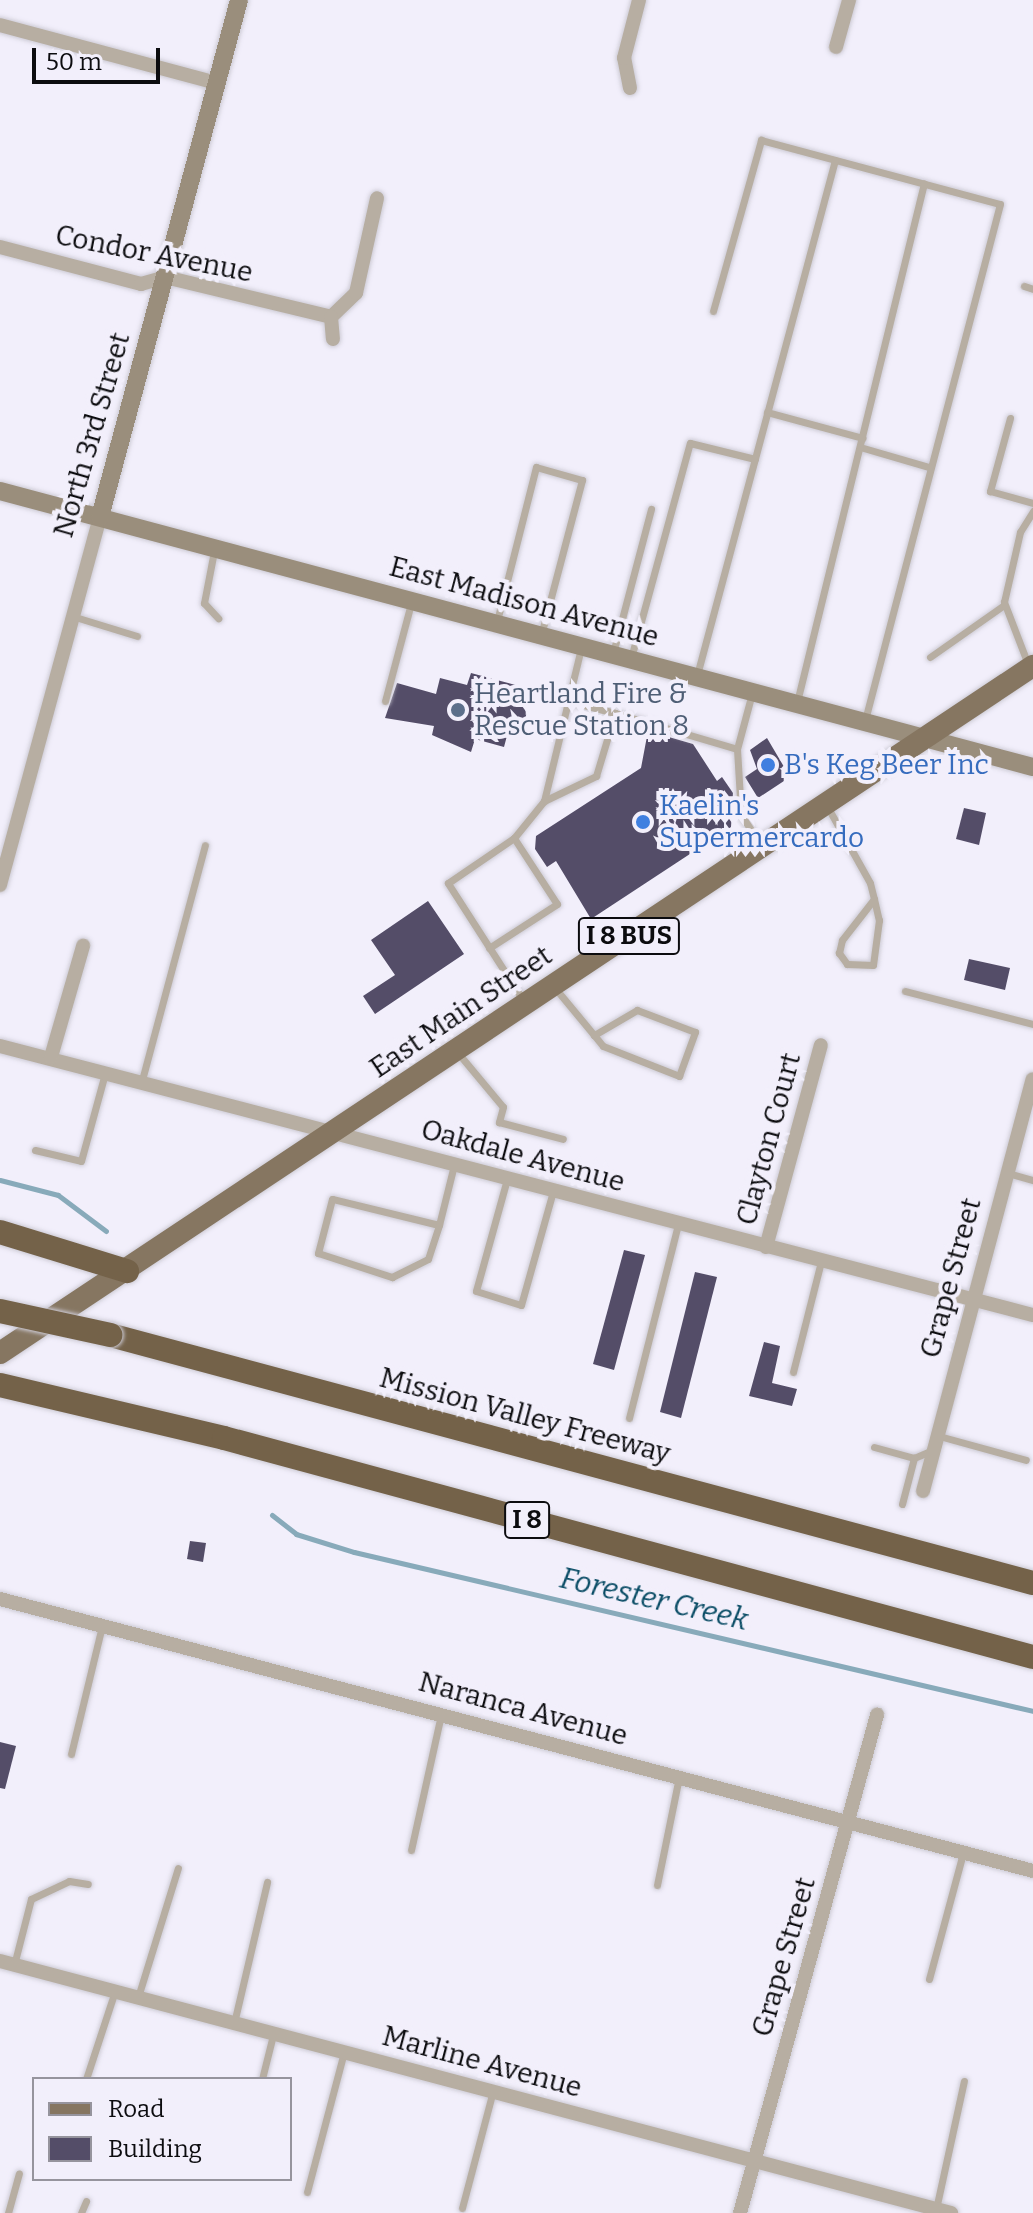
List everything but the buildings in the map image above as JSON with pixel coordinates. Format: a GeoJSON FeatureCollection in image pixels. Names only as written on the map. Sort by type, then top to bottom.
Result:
{"type":"FeatureCollection","features":[{"type":"Feature","properties":{"kind":"highway"},"geometry":{"type":"LineString","coordinates":[[0,1232],[127,1271]]}},
{"type":"Feature","properties":{"kind":"highway","name":"Mission Valley Freeway"},"geometry":{"type":"LineString","coordinates":[[0,1311],[110,1335],[1033,1583]]}},
{"type":"Feature","properties":{"kind":"highway","name":"I 8"},"geometry":{"type":"LineString","coordinates":[[10,1387],[1033,1657]]}},
{"type":"Feature","properties":{"kind":"main road","name":"East Main Street"},"geometry":{"type":"LineString","coordinates":[[0,1353],[1032,668]]}},
{"type":"Feature","properties":{"kind":"street","name":"North 3rd Street"},"geometry":{"type":"LineString","coordinates":[[0,885],[70,615],[100,517],[239,0]]}},
{"type":"Feature","properties":{"kind":"street"},"geometry":{"type":"LineString","coordinates":[[630,88],[624,58],[639,0]]}},
{"type":"Feature","properties":{"kind":"street"},"geometry":{"type":"LineString","coordinates":[[836,47],[849,0]]}},
{"type":"Feature","properties":{"kind":"street"},"geometry":{"type":"LineString","coordinates":[[0,25],[217,83]]}},
{"type":"Feature","properties":{"kind":"street"},"geometry":{"type":"LineString","coordinates":[[333,339],[337,313],[356,293],[377,198]]}},
{"type":"Feature","properties":{"kind":"street","name":"Condor Avenue"},"geometry":{"type":"LineString","coordinates":[[0,247],[141,284],[165,277],[337,313]]}},
{"type":"Feature","properties":{"kind":"street","name":"East Madison Avenue"},"geometry":{"type":"LineString","coordinates":[[0,491],[1033,767]]}},
{"type":"Feature","properties":{"kind":"street"},"geometry":{"type":"LineString","coordinates":[[51,1057],[83,946]]}},
{"type":"Feature","properties":{"kind":"street","name":"Clayton Court"},"geometry":{"type":"LineString","coordinates":[[766,1247],[821,1045]]}},
{"type":"Feature","properties":{"kind":"street","name":"Oakdale Avenue"},"geometry":{"type":"LineString","coordinates":[[0,1046],[142,1080],[507,1179],[1033,1315]]}},
{"type":"Feature","properties":{"kind":"street","name":"Grape Street"},"geometry":{"type":"LineString","coordinates":[[923,1491],[970,1298],[1033,1079]]}},
{"type":"Feature","properties":{"kind":"street","name":"Naranca Avenue"},"geometry":{"type":"LineString","coordinates":[[0,1599],[1033,1871]]}},
{"type":"Feature","properties":{"kind":"street","name":"Grape Street"},"geometry":{"type":"LineString","coordinates":[[740,2213],[877,1715]]}},
{"type":"Feature","properties":{"kind":"street","name":"Marline Avenue"},"geometry":{"type":"LineString","coordinates":[[7,1963],[951,2213]]}},
{"type":"Feature","properties":{"kind":"lane"},"geometry":{"type":"LineString","coordinates":[[713,311],[761,140],[1000,204],[865,722]]}},
{"type":"Feature","properties":{"kind":"lane"},"geometry":{"type":"LineString","coordinates":[[696,677],[835,160]]}},
{"type":"Feature","properties":{"kind":"lane"},"geometry":{"type":"LineString","coordinates":[[796,704],[924,183]]}},
{"type":"Feature","properties":{"kind":"lane"},"geometry":{"type":"LineString","coordinates":[[767,412],[863,438]]}},
{"type":"Feature","properties":{"kind":"lane"},"geometry":{"type":"LineString","coordinates":[[1010,418],[990,491],[1033,503]]}},
{"type":"Feature","properties":{"kind":"lane"},"geometry":{"type":"LineString","coordinates":[[622,657],[690,443],[755,459]]}},
{"type":"Feature","properties":{"kind":"lane"},"geometry":{"type":"LineString","coordinates":[[860,447],[929,467]]}},
{"type":"Feature","properties":{"kind":"lane"},"geometry":{"type":"LineString","coordinates":[[497,623],[536,467],[582,480],[541,635]]}},
{"type":"Feature","properties":{"kind":"lane"},"geometry":{"type":"LineString","coordinates":[[622,657],[651,509]]}},
{"type":"Feature","properties":{"kind":"lane"},"geometry":{"type":"LineString","coordinates":[[1032,668],[1004,605],[1020,532],[1033,511]]}},
{"type":"Feature","properties":{"kind":"lane"},"geometry":{"type":"LineString","coordinates":[[215,549],[204,603],[218,618]]}},
{"type":"Feature","properties":{"kind":"lane"},"geometry":{"type":"LineString","coordinates":[[385,701],[411,601]]}},
{"type":"Feature","properties":{"kind":"lane"},"geometry":{"type":"LineString","coordinates":[[930,657],[1004,605]]}},
{"type":"Feature","properties":{"kind":"lane"},"geometry":{"type":"LineString","coordinates":[[70,615],[137,636]]}},
{"type":"Feature","properties":{"kind":"lane"},"geometry":{"type":"LineString","coordinates":[[544,801],[581,646]]}},
{"type":"Feature","properties":{"kind":"lane"},"geometry":{"type":"LineString","coordinates":[[752,692],[737,749],[741,815],[762,847]]}},
{"type":"Feature","properties":{"kind":"lane"},"geometry":{"type":"LineString","coordinates":[[568,701],[737,749]]}},
{"type":"Feature","properties":{"kind":"lane"},"geometry":{"type":"LineString","coordinates":[[525,1005],[448,883],[514,838],[544,801],[596,776],[615,713]]}},
{"type":"Feature","properties":{"kind":"lane"},"geometry":{"type":"LineString","coordinates":[[826,804],[874,899],[879,952],[873,965],[847,964],[839,953],[842,940],[874,899]]}},
{"type":"Feature","properties":{"kind":"lane"},"geometry":{"type":"LineString","coordinates":[[489,948],[557,904],[514,838]]}},
{"type":"Feature","properties":{"kind":"lane"},"geometry":{"type":"LineString","coordinates":[[142,1080],[205,845]]}},
{"type":"Feature","properties":{"kind":"lane"},"geometry":{"type":"LineString","coordinates":[[553,986],[603,1046],[679,1076],[695,1032],[637,1010],[594,1035]]}},
{"type":"Feature","properties":{"kind":"lane"},"geometry":{"type":"LineString","coordinates":[[905,991],[1033,1024]]}},
{"type":"Feature","properties":{"kind":"lane"},"geometry":{"type":"LineString","coordinates":[[457,1051],[503,1107],[499,1122],[563,1139]]}},
{"type":"Feature","properties":{"kind":"lane"},"geometry":{"type":"LineString","coordinates":[[35,1150],[81,1161],[106,1071]]}},
{"type":"Feature","properties":{"kind":"lane"},"geometry":{"type":"LineString","coordinates":[[439,1225],[332,1199],[318,1253],[392,1277],[428,1259],[439,1225],[454,1165]]}},
{"type":"Feature","properties":{"kind":"lane"},"geometry":{"type":"LineString","coordinates":[[1006,1173],[1033,1180]]}},
{"type":"Feature","properties":{"kind":"lane"},"geometry":{"type":"LineString","coordinates":[[507,1179],[476,1291],[521,1305],[553,1191]]}},
{"type":"Feature","properties":{"kind":"lane"},"geometry":{"type":"LineString","coordinates":[[629,1418],[678,1224]]}},
{"type":"Feature","properties":{"kind":"lane"},"geometry":{"type":"LineString","coordinates":[[793,1372],[821,1261]]}},
{"type":"Feature","properties":{"kind":"lane"},"geometry":{"type":"LineString","coordinates":[[902,1504],[914,1458],[935,1443],[1026,1460]]}},
{"type":"Feature","properties":{"kind":"lane"},"geometry":{"type":"LineString","coordinates":[[874,1447],[914,1458]]}},
{"type":"Feature","properties":{"kind":"lane"},"geometry":{"type":"LineString","coordinates":[[71,1754],[102,1626]]}},
{"type":"Feature","properties":{"kind":"lane"},"geometry":{"type":"LineString","coordinates":[[411,1850],[441,1715]]}},
{"type":"Feature","properties":{"kind":"lane"},"geometry":{"type":"LineString","coordinates":[[657,1885],[679,1777]]}},
{"type":"Feature","properties":{"kind":"lane"},"geometry":{"type":"LineString","coordinates":[[929,1979],[963,1852]]}},
{"type":"Feature","properties":{"kind":"lane"},"geometry":{"type":"LineString","coordinates":[[138,1997],[178,1868]]}},
{"type":"Feature","properties":{"kind":"lane"},"geometry":{"type":"LineString","coordinates":[[7,1963],[31,1899],[69,1881],[88,1884]]}},
{"type":"Feature","properties":{"kind":"lane"},"geometry":{"type":"LineString","coordinates":[[234,2023],[267,1882]]}},
{"type":"Feature","properties":{"kind":"lane"},"geometry":{"type":"LineString","coordinates":[[87,2077],[115,1991]]}},
{"type":"Feature","properties":{"kind":"lane"},"geometry":{"type":"LineString","coordinates":[[263,2077],[274,2033]]}},
{"type":"Feature","properties":{"kind":"lane"},"geometry":{"type":"LineString","coordinates":[[307,2192],[344,2052]]}},
{"type":"Feature","properties":{"kind":"lane"},"geometry":{"type":"LineString","coordinates":[[936,2209],[964,2081]]}},
{"type":"Feature","properties":{"kind":"lane"},"geometry":{"type":"LineString","coordinates":[[462,2208],[493,2091]]}},
{"type":"Feature","properties":{"kind":"lane"},"geometry":{"type":"LineString","coordinates":[[8,2213],[19,2173]]}},
{"type":"Feature","properties":{"kind":"lane"},"geometry":{"type":"LineString","coordinates":[[81,2213],[86,2201]]}},
{"type":"Feature","properties":{"kind":"waterway","name":"Forester Creek"},"geometry":{"type":"LineString","coordinates":[[0,1180],[58,1195],[106,1231]]}},
{"type":"Feature","properties":{"kind":"waterway","name":"Forester Creek"},"geometry":{"type":"LineString","coordinates":[[272,1515],[296,1534],[354,1552],[1033,1711]]}},
{"type":"Feature","properties":{"kind":"place","name":"Heartland Fire & Rescue Station 8"},"geometry":{"type":"Point","coordinates":[458,710]}},
{"type":"Feature","properties":{"kind":"place","name":"B's Keg Beer Inc"},"geometry":{"type":"Point","coordinates":[768,765]}},
{"type":"Feature","properties":{"kind":"place","name":"Kaelin's Supermercardo"},"geometry":{"type":"Point","coordinates":[643,822]}}]}
